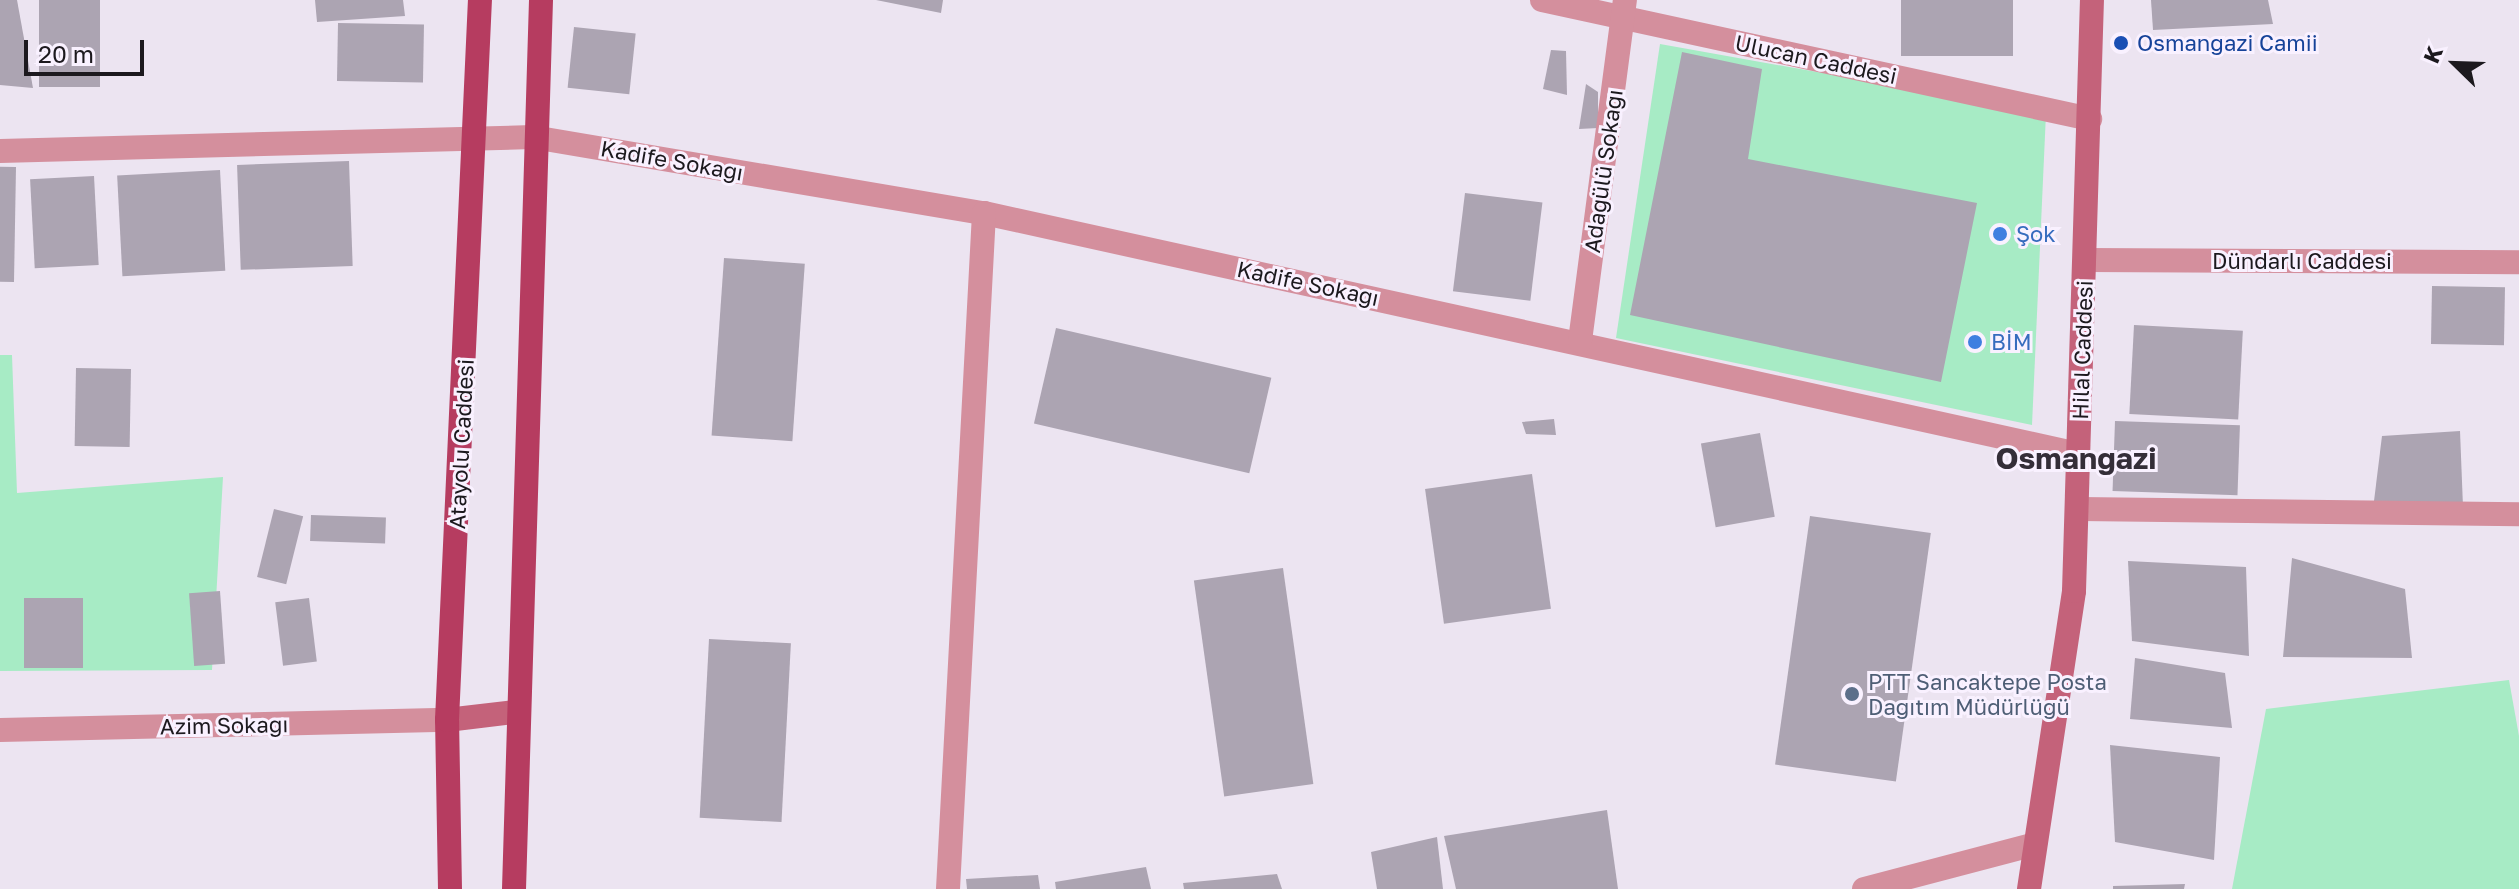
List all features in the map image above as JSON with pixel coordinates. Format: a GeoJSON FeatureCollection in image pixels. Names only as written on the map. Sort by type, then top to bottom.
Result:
{"type":"FeatureCollection","features":[{"type":"Feature","properties":{"kind":"main road","name":"Atayolu Caddesi"},"geometry":{"type":"LineString","coordinates":[[450,889],[447,720],[476,142],[480,0]]}},
{"type":"Feature","properties":{"kind":"main road"},"geometry":{"type":"LineString","coordinates":[[514,889],[514,712],[533,137],[541,0]]}},
{"type":"Feature","properties":{"kind":"street","name":"Ulucan Caddesi"},"geometry":{"type":"LineString","coordinates":[[1542,0],[1624,9],[2090,119]]}},
{"type":"Feature","properties":{"kind":"street","name":"Hilal Caddesi"},"geometry":{"type":"LineString","coordinates":[[2029,889],[2080,509],[2078,454],[2092,0]]}},
{"type":"Feature","properties":{"kind":"street","name":"Adagülü Sokağı"},"geometry":{"type":"LineString","coordinates":[[1580,341],[1624,9]]}},
{"type":"Feature","properties":{"kind":"street","name":"Kadife Sokağı"},"geometry":{"type":"LineString","coordinates":[[0,151],[476,142],[533,137],[984,213],[1580,341],[2078,454]]}},
{"type":"Feature","properties":{"kind":"street"},"geometry":{"type":"LineString","coordinates":[[948,889],[984,213]]}},
{"type":"Feature","properties":{"kind":"street","name":"Dündarlı Caddesi"},"geometry":{"type":"LineString","coordinates":[[2086,260],[2519,262]]}},
{"type":"Feature","properties":{"kind":"street"},"geometry":{"type":"LineString","coordinates":[[2080,509],[2519,515]]}},
{"type":"Feature","properties":{"kind":"street"},"geometry":{"type":"LineString","coordinates":[[447,720],[514,712]]}},
{"type":"Feature","properties":{"kind":"street","name":"Azim Sokağı"},"geometry":{"type":"LineString","coordinates":[[0,730],[447,720]]}},
{"type":"Feature","properties":{"kind":"street"},"geometry":{"type":"LineString","coordinates":[[1864,889],[2035,844]]}},
{"type":"Feature","properties":{"kind":"green space"},"geometry":{"type":"Polygon","coordinates":[[[1660,44],[2046,113],[2032,425],[1616,338],[1660,44]]]}},
{"type":"Feature","properties":{"kind":"green space"},"geometry":{"type":"Polygon","coordinates":[[[0,355],[12,355],[17,493],[223,477],[212,670],[0,671],[0,355]]]}},
{"type":"Feature","properties":{"kind":"green space"},"geometry":{"type":"Polygon","coordinates":[[[2509,680],[2519,736],[2519,889],[2232,889],[2266,709],[2509,680]]]}},
{"type":"Feature","properties":{"kind":"building"},"geometry":{"type":"Polygon","coordinates":[[[0,0],[17,0],[33,88],[0,85],[0,0]]]}},
{"type":"Feature","properties":{"kind":"building"},"geometry":{"type":"Polygon","coordinates":[[[39,0],[100,0],[100,87],[39,87],[39,0]]]}},
{"type":"Feature","properties":{"kind":"building"},"geometry":{"type":"Polygon","coordinates":[[[315,0],[403,0],[405,16],[317,22],[315,0]]]}},
{"type":"Feature","properties":{"kind":"building"},"geometry":{"type":"Polygon","coordinates":[[[876,0],[943,0],[941,13],[876,0]]]}},
{"type":"Feature","properties":{"kind":"building"},"geometry":{"type":"Polygon","coordinates":[[[1901,0],[2013,0],[2013,56],[1901,56],[1901,0]]]}},
{"type":"Feature","properties":{"kind":"building"},"geometry":{"type":"Polygon","coordinates":[[[2151,0],[2268,0],[2273,24],[2153,30],[2151,0]]]}},
{"type":"Feature","properties":{"kind":"building"},"geometry":{"type":"Polygon","coordinates":[[[338,23],[424,25],[423,82],[337,81],[338,23]]]}},
{"type":"Feature","properties":{"kind":"building"},"geometry":{"type":"Polygon","coordinates":[[[574,27],[636,33],[629,94],[568,88],[574,27]]]}},
{"type":"Feature","properties":{"kind":"building"},"geometry":{"type":"Polygon","coordinates":[[[1551,50],[1566,51],[1567,95],[1543,89],[1551,50]]]}},
{"type":"Feature","properties":{"kind":"building"},"geometry":{"type":"Polygon","coordinates":[[[1682,52],[1762,69],[1748,159],[1977,203],[1941,382],[1630,315],[1682,52]]]}},
{"type":"Feature","properties":{"kind":"building"},"geometry":{"type":"Polygon","coordinates":[[[1586,84],[1598,92],[1598,128],[1579,129],[1586,84]]]}},
{"type":"Feature","properties":{"kind":"building"},"geometry":{"type":"Polygon","coordinates":[[[349,161],[353,266],[241,270],[237,165],[349,161]]]}},
{"type":"Feature","properties":{"kind":"building"},"geometry":{"type":"Polygon","coordinates":[[[0,167],[16,167],[14,282],[0,282],[0,167]]]}},
{"type":"Feature","properties":{"kind":"building"},"geometry":{"type":"Polygon","coordinates":[[[220,170],[225,271],[122,276],[117,175],[220,170]]]}},
{"type":"Feature","properties":{"kind":"building"},"geometry":{"type":"Polygon","coordinates":[[[94,176],[99,265],[35,268],[30,179],[94,176]]]}},
{"type":"Feature","properties":{"kind":"building"},"geometry":{"type":"Polygon","coordinates":[[[1465,193],[1542,203],[1530,301],[1453,291],[1465,193]]]}},
{"type":"Feature","properties":{"kind":"building"},"geometry":{"type":"Polygon","coordinates":[[[724,258],[805,264],[792,441],[712,436],[724,258]]]}},
{"type":"Feature","properties":{"kind":"building"},"geometry":{"type":"Polygon","coordinates":[[[2432,286],[2505,287],[2504,345],[2431,344],[2432,286]]]}},
{"type":"Feature","properties":{"kind":"building"},"geometry":{"type":"Polygon","coordinates":[[[2134,325],[2243,331],[2238,420],[2129,414],[2134,325]]]}},
{"type":"Feature","properties":{"kind":"building"},"geometry":{"type":"Polygon","coordinates":[[[1056,328],[1271,378],[1249,473],[1034,423],[1056,328]]]}},
{"type":"Feature","properties":{"kind":"building"},"geometry":{"type":"Polygon","coordinates":[[[76,368],[131,369],[130,447],[75,446],[76,368]]]}},
{"type":"Feature","properties":{"kind":"building"},"geometry":{"type":"Polygon","coordinates":[[[1554,419],[1556,435],[1526,434],[1522,422],[1554,419]]]}},
{"type":"Feature","properties":{"kind":"building"},"geometry":{"type":"Polygon","coordinates":[[[2115,421],[2240,425],[2237,495],[2113,491],[2115,421]]]}},
{"type":"Feature","properties":{"kind":"building"},"geometry":{"type":"Polygon","coordinates":[[[2460,431],[2463,507],[2374,501],[2382,436],[2460,431]]]}},
{"type":"Feature","properties":{"kind":"building"},"geometry":{"type":"Polygon","coordinates":[[[1760,433],[1775,517],[1716,527],[1701,443],[1760,433]]]}},
{"type":"Feature","properties":{"kind":"building"},"geometry":{"type":"Polygon","coordinates":[[[1532,474],[1551,609],[1444,624],[1425,489],[1532,474]]]}},
{"type":"Feature","properties":{"kind":"building"},"geometry":{"type":"Polygon","coordinates":[[[274,509],[303,516],[286,584],[257,577],[274,509]]]}},
{"type":"Feature","properties":{"kind":"building"},"geometry":{"type":"Polygon","coordinates":[[[311,515],[386,518],[385,544],[310,541],[311,515]]]}},
{"type":"Feature","properties":{"kind":"building"},"geometry":{"type":"Polygon","coordinates":[[[1810,516],[1931,533],[1896,782],[1775,765],[1810,516]]]}},
{"type":"Feature","properties":{"kind":"building"},"geometry":{"type":"Polygon","coordinates":[[[2292,558],[2405,589],[2412,658],[2283,657],[2292,558]]]}},
{"type":"Feature","properties":{"kind":"building"},"geometry":{"type":"Polygon","coordinates":[[[2128,561],[2246,567],[2249,656],[2132,641],[2128,561]]]}},
{"type":"Feature","properties":{"kind":"building"},"geometry":{"type":"Polygon","coordinates":[[[1283,568],[1313,784],[1224,796],[1194,581],[1283,568]]]}},
{"type":"Feature","properties":{"kind":"building"},"geometry":{"type":"Polygon","coordinates":[[[220,591],[225,664],[194,666],[189,593],[220,591]]]}},
{"type":"Feature","properties":{"kind":"building"},"geometry":{"type":"Polygon","coordinates":[[[24,598],[83,598],[83,668],[24,668],[24,598]]]}},
{"type":"Feature","properties":{"kind":"building"},"geometry":{"type":"Polygon","coordinates":[[[309,598],[317,662],[283,666],[275,602],[309,598]]]}},
{"type":"Feature","properties":{"kind":"building"},"geometry":{"type":"Polygon","coordinates":[[[709,639],[791,643],[782,822],[700,818],[709,639]]]}},
{"type":"Feature","properties":{"kind":"building"},"geometry":{"type":"Polygon","coordinates":[[[2135,658],[2225,673],[2232,728],[2130,719],[2135,658]]]}},
{"type":"Feature","properties":{"kind":"building"},"geometry":{"type":"Polygon","coordinates":[[[2110,745],[2220,757],[2214,860],[2115,842],[2110,745]]]}},
{"type":"Feature","properties":{"kind":"building"},"geometry":{"type":"Polygon","coordinates":[[[1607,810],[1618,889],[1456,889],[1444,836],[1607,810]]]}},
{"type":"Feature","properties":{"kind":"building"},"geometry":{"type":"Polygon","coordinates":[[[1437,837],[1443,889],[1377,889],[1371,852],[1437,837]]]}},
{"type":"Feature","properties":{"kind":"building"},"geometry":{"type":"Polygon","coordinates":[[[1146,867],[1151,889],[1056,889],[1055,882],[1146,867]]]}},
{"type":"Feature","properties":{"kind":"building"},"geometry":{"type":"Polygon","coordinates":[[[1277,874],[1282,889],[1184,889],[1183,883],[1277,874]]]}},
{"type":"Feature","properties":{"kind":"building"},"geometry":{"type":"Polygon","coordinates":[[[1038,875],[1040,889],[967,889],[966,879],[1038,875]]]}},
{"type":"Feature","properties":{"kind":"building"},"geometry":{"type":"Polygon","coordinates":[[[2185,884],[2184,889],[2113,889],[2113,886],[2185,884]]]}},
{"type":"Feature","properties":{"kind":"place","name":"Osmangazi Camii"},"geometry":{"type":"Point","coordinates":[2121,43]}},
{"type":"Feature","properties":{"kind":"place","name":"Şok"},"geometry":{"type":"Point","coordinates":[2000,234]}},
{"type":"Feature","properties":{"kind":"place","name":"BİM"},"geometry":{"type":"Point","coordinates":[1975,342]}},
{"type":"Feature","properties":{"kind":"place","name":"PTT Sancaktepe Posta Dağıtım Müdürlüğü"},"geometry":{"type":"Point","coordinates":[1852,694]}},
{"type":"Feature","properties":{"kind":"district","name":"Osmangazi"},"geometry":{"type":"Point","coordinates":[2076,458]}}]}
